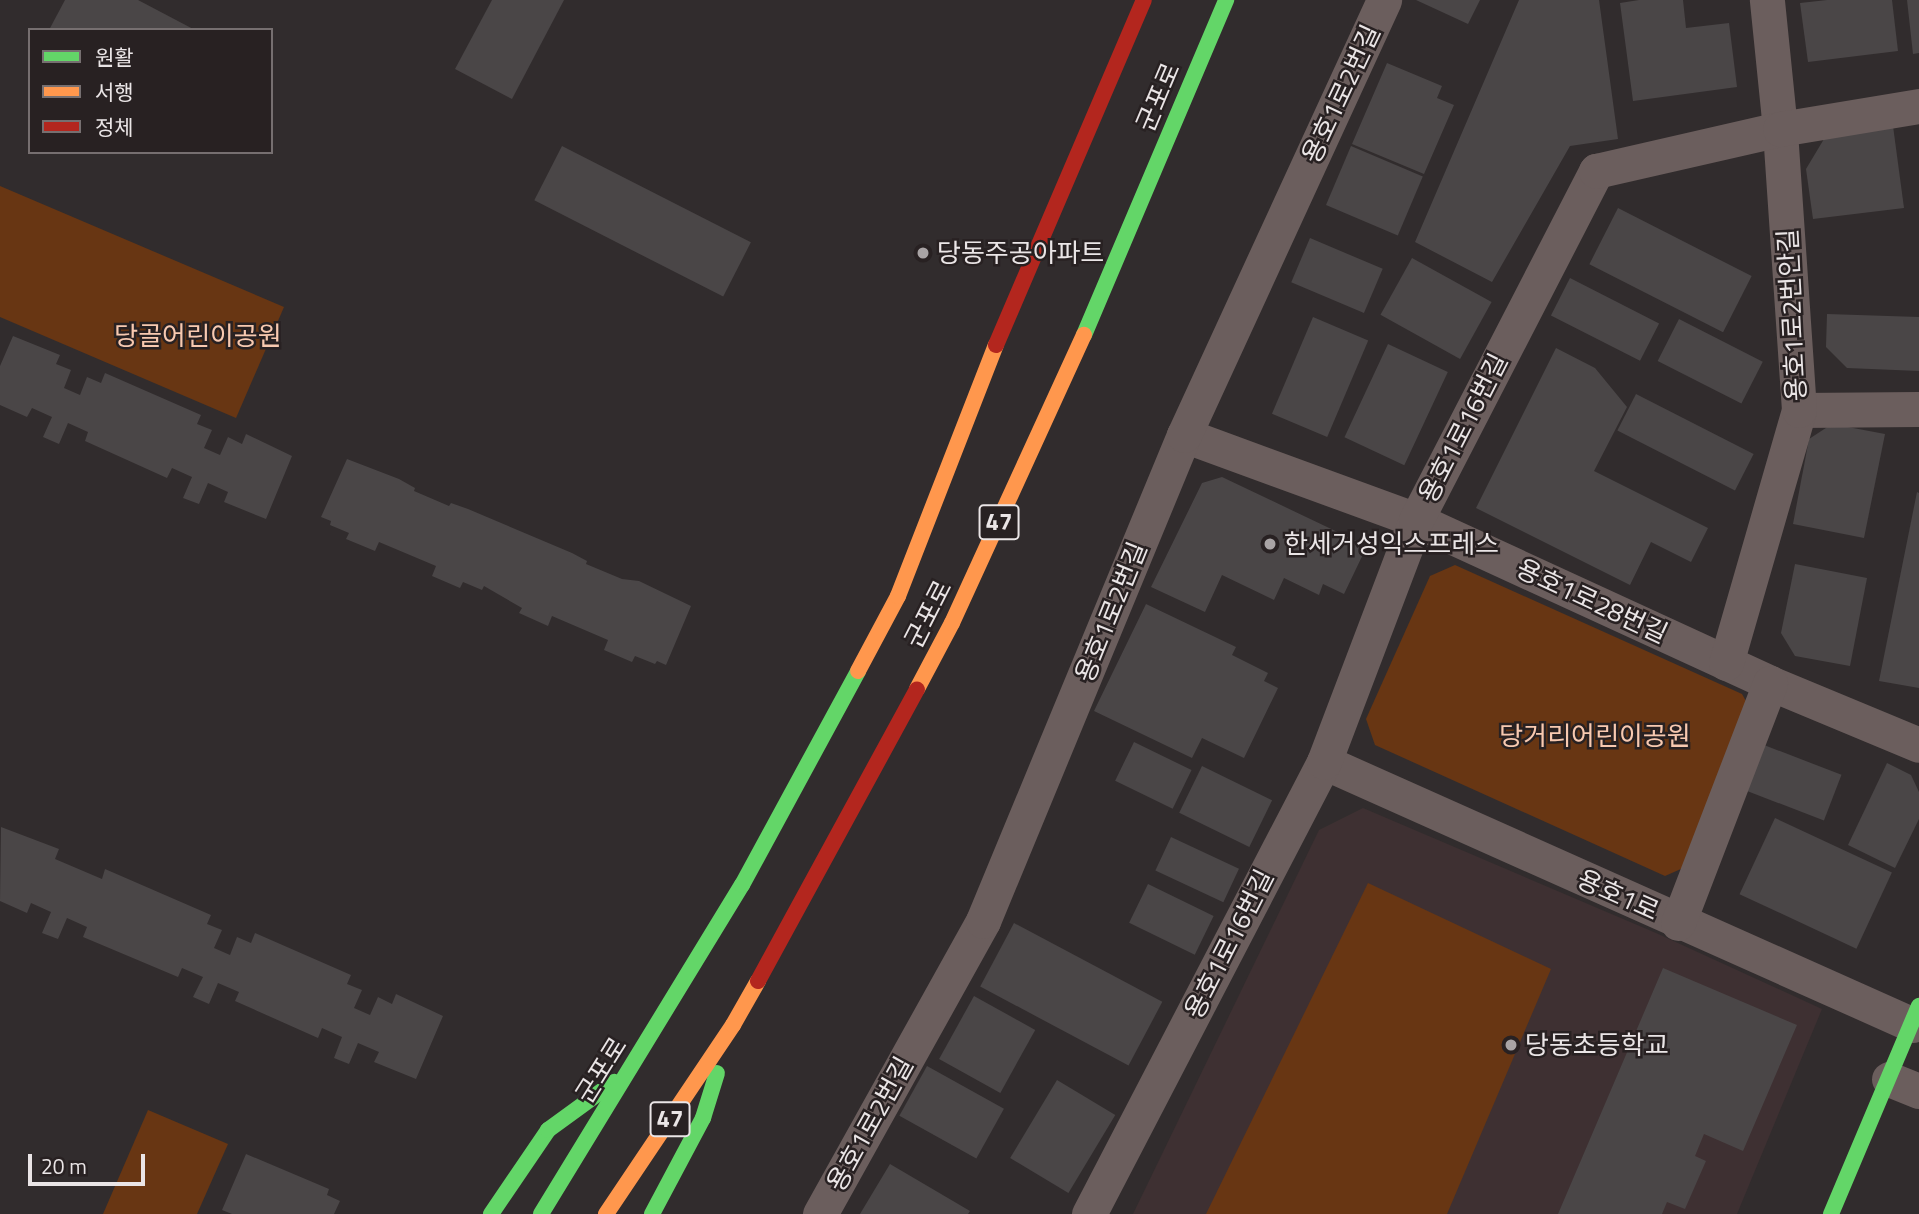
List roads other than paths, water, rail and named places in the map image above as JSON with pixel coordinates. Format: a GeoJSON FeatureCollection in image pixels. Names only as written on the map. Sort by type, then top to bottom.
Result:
{"type":"FeatureCollection","features":[{"type":"Feature","properties":{"kind":"main road","name":"군포로"},"geometry":{"type":"LineString","coordinates":[[541,1214],[742,885],[898,596],[991,357],[1144,0]]}},
{"type":"Feature","properties":{"kind":"main road","name":"군포로"},"geometry":{"type":"LineString","coordinates":[[606,1214],[733,1025],[795,917],[952,623],[1062,389],[1226,0]]}},
{"type":"Feature","properties":{"kind":"main road","name":"용호1로"},"geometry":{"type":"LineString","coordinates":[[1831,1214],[1904,1085],[1916,1016]]}},
{"type":"Feature","properties":{"kind":"main road"},"geometry":{"type":"LineString","coordinates":[[652,1214],[703,1118],[733,1025]]}},
{"type":"Feature","properties":{"kind":"main road","name":"47"},"geometry":{"type":"LineString","coordinates":[[491,1214],[548,1130],[629,1070]]}},
{"type":"Feature","properties":{"kind":"street","name":"용호1로2번길"},"geometry":{"type":"LineString","coordinates":[[820,1214],[983,921],[1184,435],[1384,0]]}},
{"type":"Feature","properties":{"kind":"street","name":"용호1로2번안길"},"geometry":{"type":"LineString","coordinates":[[1726,663],[1800,410],[1780,129],[1767,0]]}},
{"type":"Feature","properties":{"kind":"street","name":"용호1로16번길"},"geometry":{"type":"LineString","coordinates":[[1089,1214],[1324,762],[1416,520],[1596,171],[1780,129],[1919,106]]}},
{"type":"Feature","properties":{"kind":"street"},"geometry":{"type":"LineString","coordinates":[[1800,410],[1919,409]]}},
{"type":"Feature","properties":{"kind":"street","name":"용호1로28번길"},"geometry":{"type":"LineString","coordinates":[[1184,435],[1416,520],[1770,683],[1919,745]]}},
{"type":"Feature","properties":{"kind":"street"},"geometry":{"type":"LineString","coordinates":[[1678,923],[1770,683]]}},
{"type":"Feature","properties":{"kind":"street","name":"용호1로"},"geometry":{"type":"LineString","coordinates":[[1324,762],[1678,923],[1916,1016]]}},
{"type":"Feature","properties":{"kind":"place","name":"당동주공아파트"},"geometry":{"type":"Point","coordinates":[923,253]}},
{"type":"Feature","properties":{"kind":"place","name":"한세거성익스프레스"},"geometry":{"type":"Point","coordinates":[1270,544]}},
{"type":"Feature","properties":{"kind":"place","name":"당동초등학교"},"geometry":{"type":"Point","coordinates":[1511,1045]}},
{"type":"Feature","properties":{"kind":"park label","name":"당골어린이공원"},"geometry":{"type":"Point","coordinates":[198,336]}},
{"type":"Feature","properties":{"kind":"park label","name":"당거리어린이공원"},"geometry":{"type":"Point","coordinates":[1595,736]}}]}
